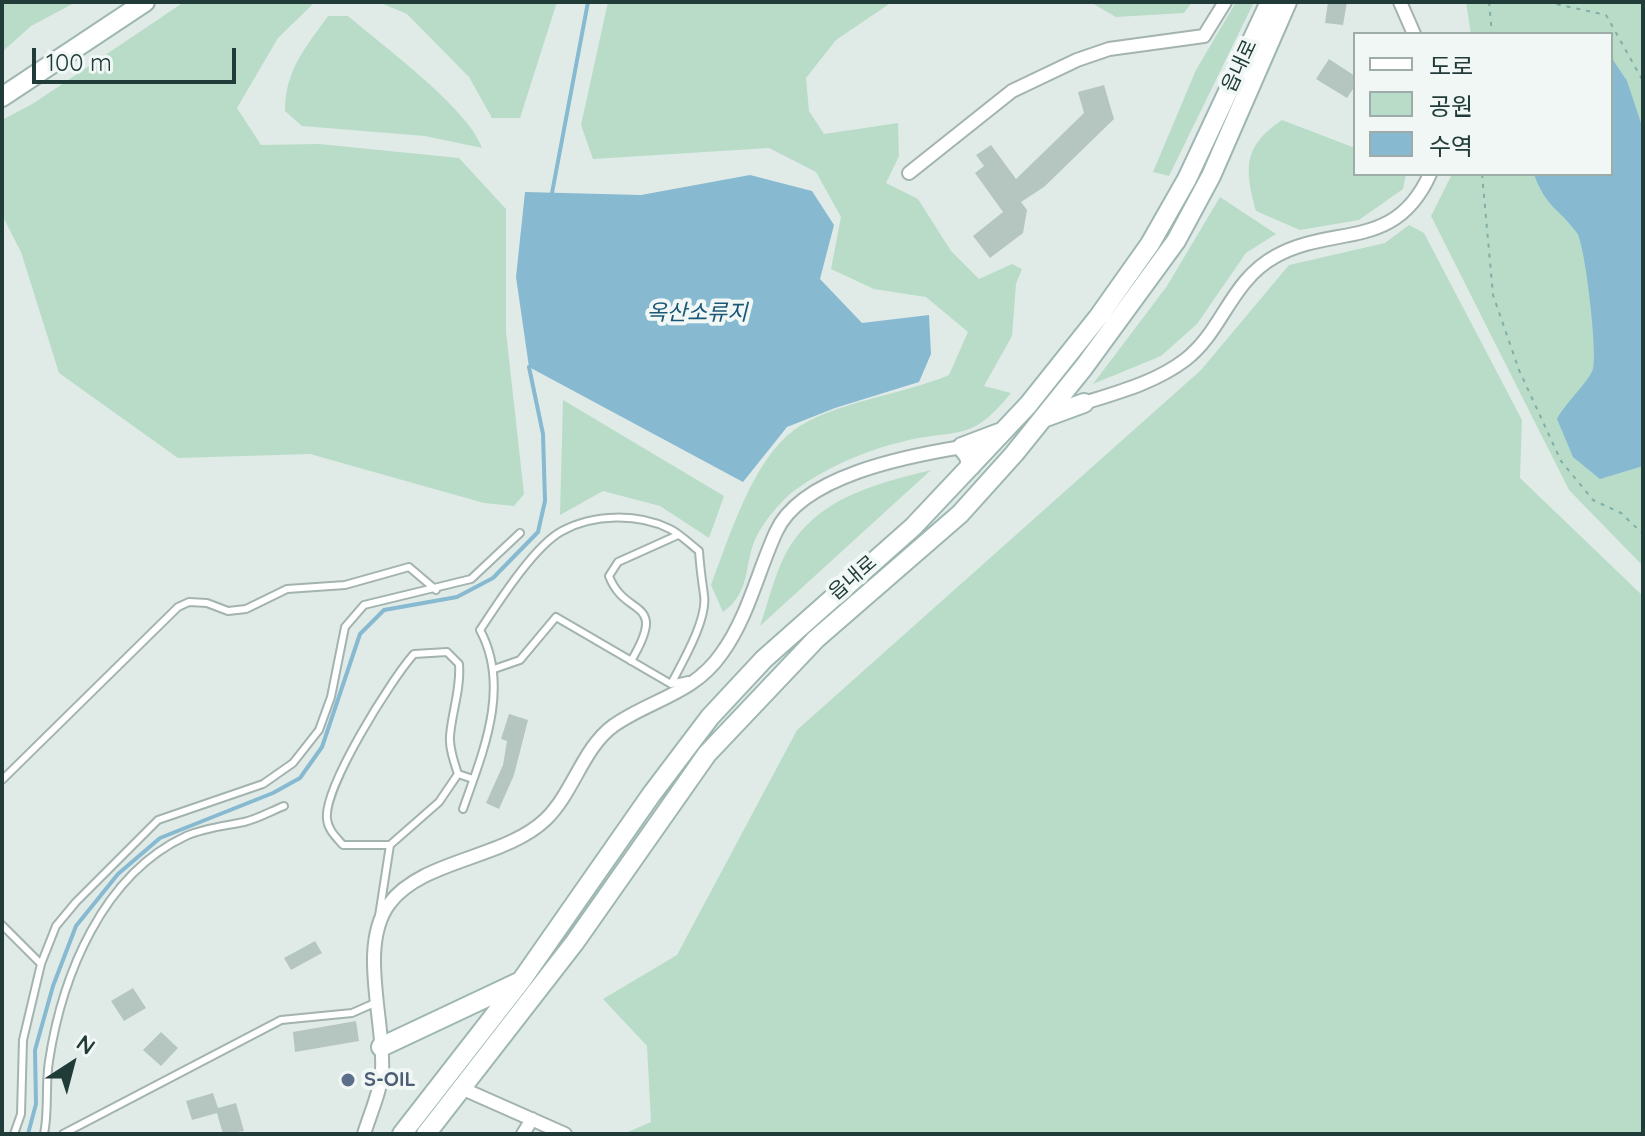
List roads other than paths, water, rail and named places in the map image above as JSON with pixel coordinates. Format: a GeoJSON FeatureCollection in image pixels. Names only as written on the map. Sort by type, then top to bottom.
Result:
{"type":"FeatureCollection","features":[{"type":"Feature","properties":{"kind":"street"},"geometry":{"type":"LineString","coordinates":[[2,97],[145,2]]}},
{"type":"Feature","properties":{"kind":"street"},"geometry":{"type":"LineString","coordinates":[[909,173],[1012,91],[1109,49],[1204,36],[1225,2]]}},
{"type":"Feature","properties":{"kind":"street","name":"읍내로"},"geometry":{"type":"LineString","coordinates":[[402,1134],[521,981],[651,795],[710,717],[764,659],[913,527],[1004,431],[1099,316],[1150,244],[1187,179],[1270,2]]}},
{"type":"Feature","properties":{"kind":"street","name":"읍내로"},"geometry":{"type":"LineString","coordinates":[[426,1134],[575,942],[707,754],[816,639],[960,514],[1067,390],[1176,241],[1211,176],[1287,2]]}},
{"type":"Feature","properties":{"kind":"street"},"geometry":{"type":"LineString","coordinates":[[1399,3],[1413,32]]}},
{"type":"Feature","properties":{"kind":"street"},"geometry":{"type":"LineString","coordinates":[[1045,417],[1150,380],[1186,359],[1256,268],[1296,247],[1374,230],[1411,203],[1429,176]]}},
{"type":"Feature","properties":{"kind":"street"},"geometry":{"type":"LineString","coordinates":[[1067,390],[1084,403]]}},
{"type":"Feature","properties":{"kind":"street"},"geometry":{"type":"LineString","coordinates":[[364,1134],[382,1072],[377,1002],[378,924],[389,903],[407,888],[525,836],[548,818],[611,727],[678,694],[700,677],[722,655],[735,632],[778,527],[810,493],[885,464],[962,447],[1004,431]]}},
{"type":"Feature","properties":{"kind":"street"},"geometry":{"type":"LineString","coordinates":[[962,447],[969,456],[971,466]]}},
{"type":"Feature","properties":{"kind":"street"},"geometry":{"type":"LineString","coordinates":[[381,1047],[521,981]]}},
{"type":"Feature","properties":{"kind":"street"},"geometry":{"type":"LineString","coordinates":[[461,1088],[565,1134]]}},
{"type":"Feature","properties":{"kind":"street"},"geometry":{"type":"LineString","coordinates":[[523,1134],[532,1119]]}},
{"type":"Feature","properties":{"kind":"lane"},"geometry":{"type":"LineString","coordinates":[[463,809],[490,731],[494,669],[492,652],[480,630],[519,574],[561,531],[594,519],[634,518],[678,535],[699,551],[700,585],[705,597],[692,644],[671,684]]}},
{"type":"Feature","properties":{"kind":"lane"},"geometry":{"type":"LineString","coordinates":[[14,1134],[21,1114],[23,1040],[41,964],[56,926],[76,902],[158,820],[263,784],[293,763],[319,730],[331,697],[345,627],[364,605],[387,597],[436,590],[471,579],[520,533]]}},
{"type":"Feature","properties":{"kind":"lane"},"geometry":{"type":"LineString","coordinates":[[631,661],[646,636],[648,622],[638,607],[613,587],[609,576],[618,562],[678,535]]}},
{"type":"Feature","properties":{"kind":"lane"},"geometry":{"type":"LineString","coordinates":[[2,780],[178,607],[189,602],[207,603],[228,611],[246,609],[287,589],[345,585],[409,567],[436,590]]}},
{"type":"Feature","properties":{"kind":"lane"},"geometry":{"type":"LineString","coordinates":[[494,669],[520,660],[556,617],[671,684],[700,677]]}},
{"type":"Feature","properties":{"kind":"lane"},"geometry":{"type":"LineString","coordinates":[[378,924],[390,845],[439,802],[458,774],[450,737],[457,707],[459,664],[447,652],[414,654],[394,675],[332,793],[327,817],[332,834],[343,845],[390,845]]}},
{"type":"Feature","properties":{"kind":"lane"},"geometry":{"type":"LineString","coordinates":[[458,774],[473,779]]}},
{"type":"Feature","properties":{"kind":"lane"},"geometry":{"type":"LineString","coordinates":[[44,1134],[48,1065],[54,1035],[86,936],[101,910],[155,857],[185,837],[248,822],[284,806]]}},
{"type":"Feature","properties":{"kind":"lane"},"geometry":{"type":"LineString","coordinates":[[2,925],[41,964]]}},
{"type":"Feature","properties":{"kind":"lane"},"geometry":{"type":"LineString","coordinates":[[63,1134],[281,1020],[352,1013],[377,1002]]}},
{"type":"Feature","properties":{"kind":"water"},"geometry":{"type":"Polygon","coordinates":[[[1613,60],[1627,81],[1643,129],[1643,466],[1600,479],[1573,457],[1557,419],[1593,369],[1592,322],[1584,257],[1577,233],[1548,201],[1535,176],[1613,176],[1613,60]]]}},
{"type":"Feature","properties":{"kind":"water","name":"옥산소류지"},"geometry":{"type":"Polygon","coordinates":[[[750,175],[812,191],[834,225],[820,279],[862,323],[929,315],[931,354],[919,382],[835,408],[787,427],[743,482],[529,367],[516,277],[525,192],[641,195],[750,175]]]}},
{"type":"Feature","properties":{"kind":"waterway"},"geometry":{"type":"LineString","coordinates":[[552,193],[588,2]]}},
{"type":"Feature","properties":{"kind":"waterway"},"geometry":{"type":"LineString","coordinates":[[28,1134],[36,1104],[35,1050],[53,986],[76,926],[118,874],[160,838],[273,793],[300,778],[322,747],[360,634],[384,610],[457,597],[493,578],[538,532],[545,501],[543,434],[529,367]]}},
{"type":"Feature","properties":{"kind":"place","name":"S-OIL"},"geometry":{"type":"Point","coordinates":[348,1080]}}]}
